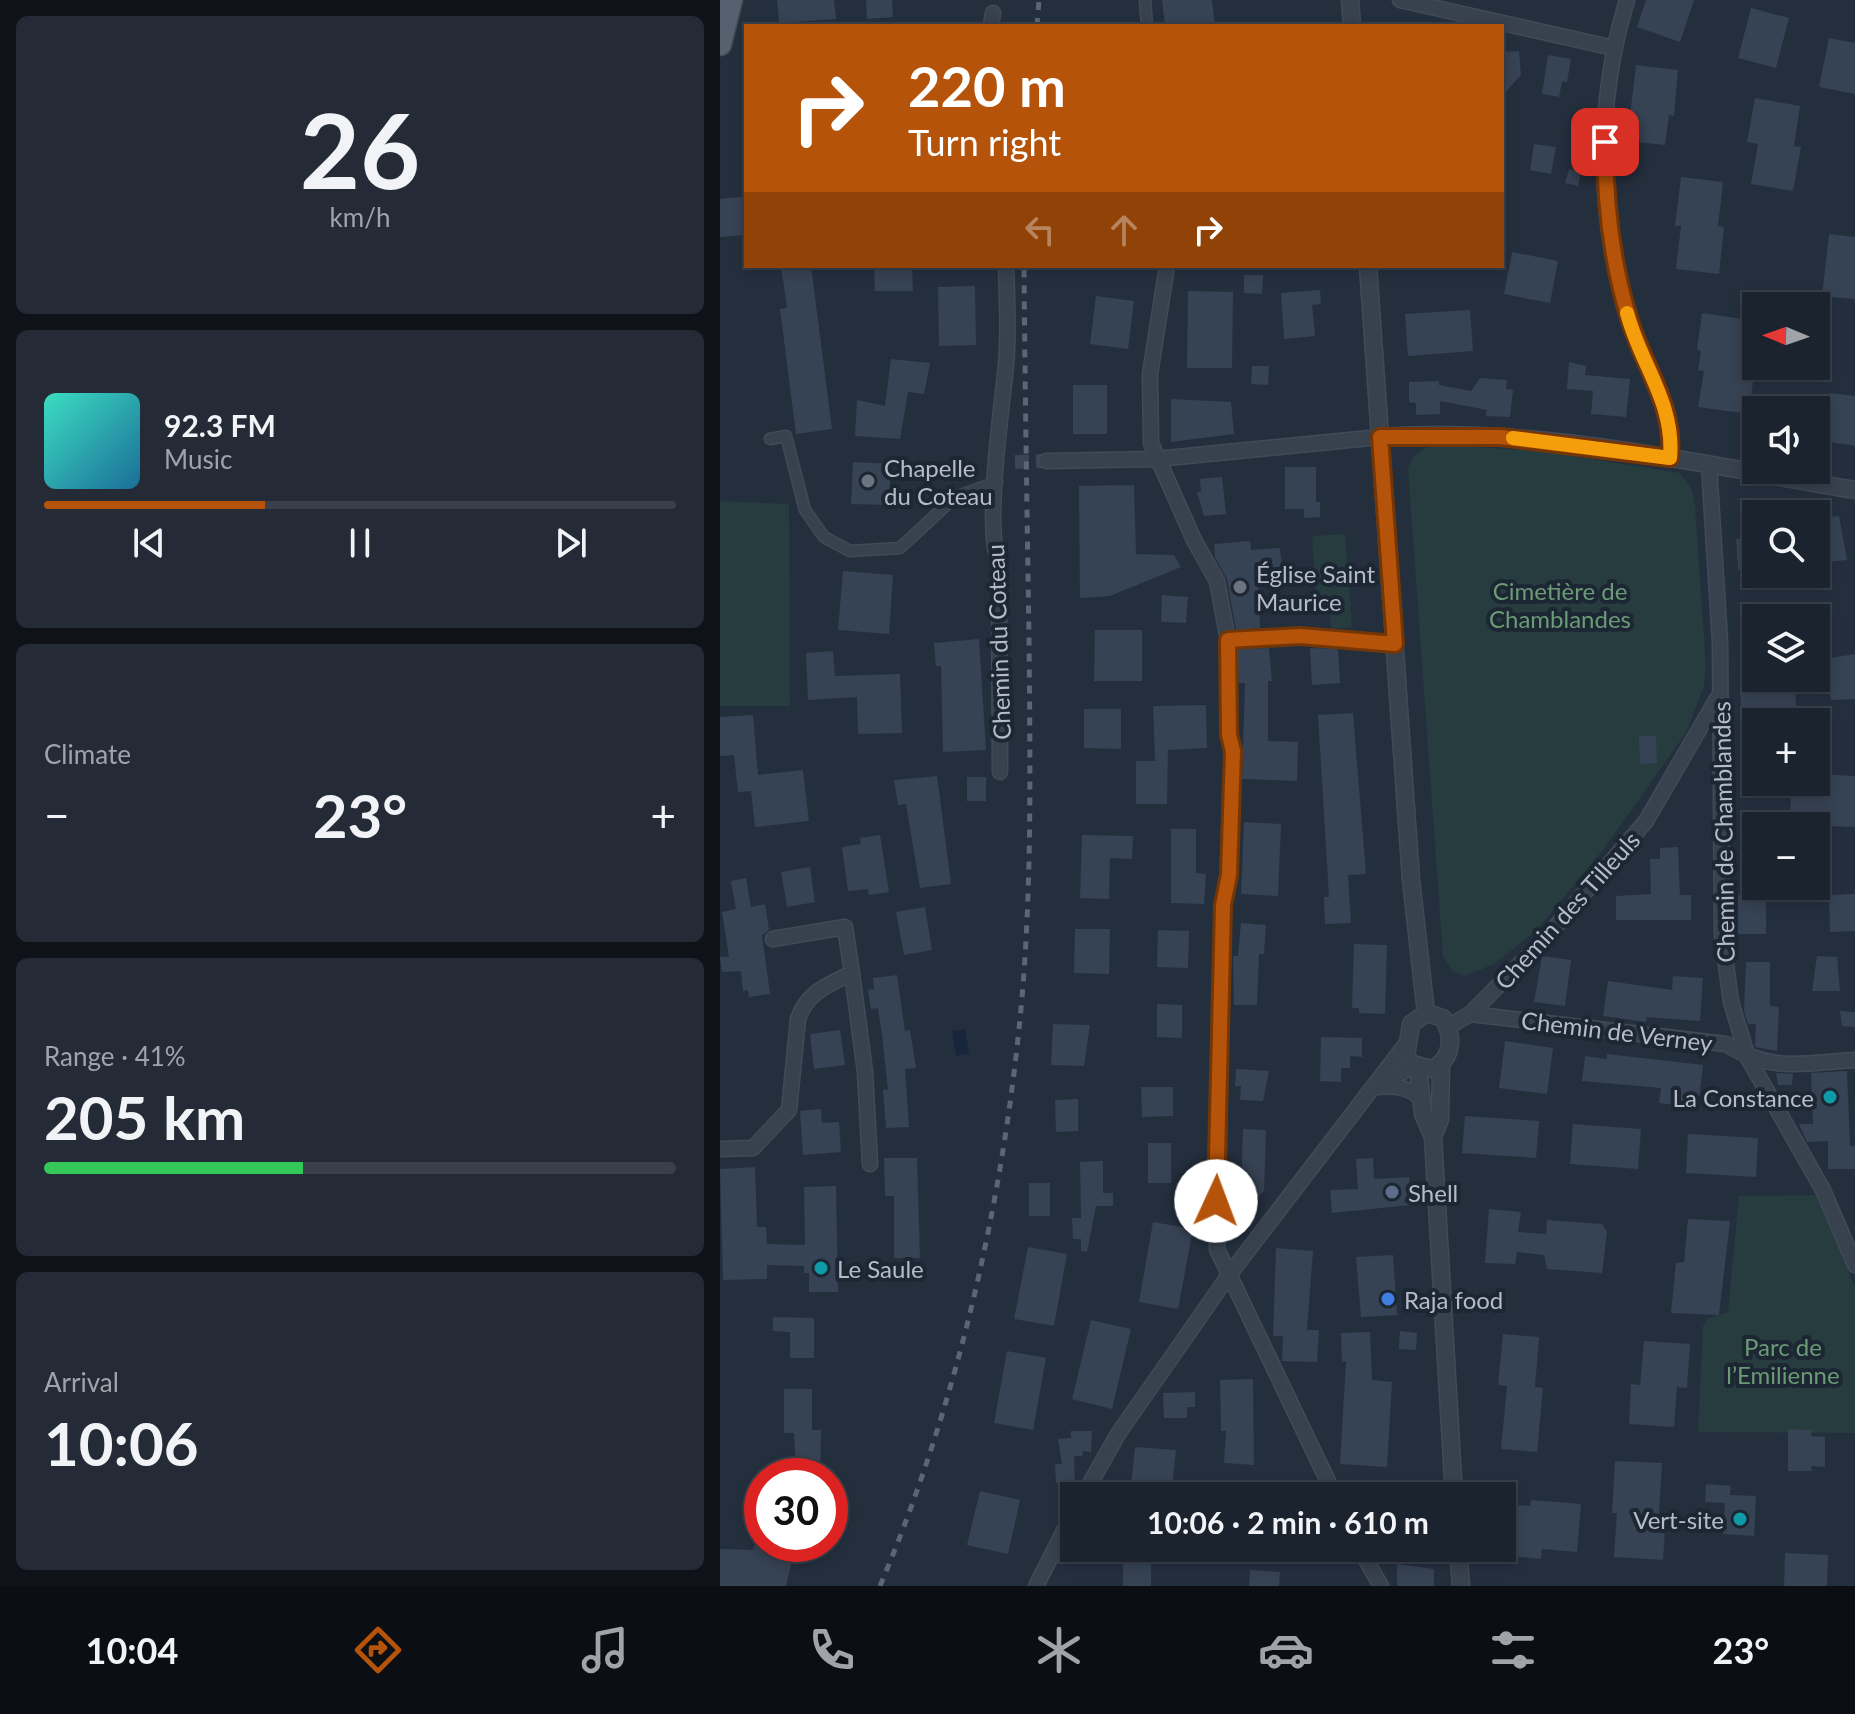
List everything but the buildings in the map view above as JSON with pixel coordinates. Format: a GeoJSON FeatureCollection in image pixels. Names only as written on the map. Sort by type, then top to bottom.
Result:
{"type":"FeatureCollection","features":[{"type":"Feature","properties":{"kind":"main road"},"geometry":{"type":"LineString","coordinates":[[720,44],[731,0]]}},
{"type":"Feature","properties":{"kind":"street"},"geometry":{"type":"LineString","coordinates":[[1145,0],[1147,24]]}},
{"type":"Feature","properties":{"kind":"street"},"geometry":{"type":"LineString","coordinates":[[1350,0],[1352,24]]}},
{"type":"Feature","properties":{"kind":"street"},"geometry":{"type":"LineString","coordinates":[[1400,0],[1426,3],[1614,48]]}},
{"type":"Feature","properties":{"kind":"street"},"geometry":{"type":"LineString","coordinates":[[1627,0],[1614,48],[1604,119],[1605,186],[1611,246],[1629,320],[1670,423],[1670,458]]}},
{"type":"Feature","properties":{"kind":"street","name":"Chemin du Coteau"},"geometry":{"type":"LineString","coordinates":[[1000,772],[999,563],[995,554],[994,514],[1006,365],[1006,268]]}},
{"type":"Feature","properties":{"kind":"street"},"geometry":{"type":"LineString","coordinates":[[1167,268],[1150,374],[1148,418],[1157,459],[1217,581],[1228,640],[1229,735],[1233,751],[1229,875],[1223,905],[1215,1220],[1217,1249],[1328,1482]]}},
{"type":"Feature","properties":{"kind":"street"},"geometry":{"type":"LineString","coordinates":[[1368,268],[1411,880],[1426,1013]]}},
{"type":"Feature","properties":{"kind":"street"},"geometry":{"type":"LineString","coordinates":[[770,439],[786,436],[805,510],[815,527],[838,547],[850,551],[900,548],[955,497],[997,482]]}},
{"type":"Feature","properties":{"kind":"street"},"geometry":{"type":"LineString","coordinates":[[1046,461],[1157,459],[1380,437],[1500,437],[1670,458],[1855,490]]}},
{"type":"Feature","properties":{"kind":"street"},"geometry":{"type":"LineString","coordinates":[[998,463],[1015,462]]}},
{"type":"Feature","properties":{"kind":"street","name":"Chemin de Chamblandes"},"geometry":{"type":"LineString","coordinates":[[1709,465],[1720,642],[1722,935],[1731,1002],[1748,1058],[1823,1190],[1855,1265]]}},
{"type":"Feature","properties":{"kind":"street"},"geometry":{"type":"LineString","coordinates":[[1228,640],[1300,636],[1395,644]]}},
{"type":"Feature","properties":{"kind":"street","name":"Chemin des Tilleuls"},"geometry":{"type":"LineString","coordinates":[[1448,1027],[1470,1014],[1577,905],[1646,821],[1719,697]]}},
{"type":"Feature","properties":{"kind":"street"},"geometry":{"type":"LineString","coordinates":[[773,939],[845,927],[865,1072],[870,1164]]}},
{"type":"Feature","properties":{"kind":"street"},"geometry":{"type":"LineString","coordinates":[[720,1149],[753,1148],[789,1110],[802,1006],[814,992],[852,973]]}},
{"type":"Feature","properties":{"kind":"street"},"geometry":{"type":"LineString","coordinates":[[1433,1137],[1440,1119],[1441,1065],[1449,1052],[1448,1027],[1435,1013],[1426,1013],[1411,1024],[1406,1056],[1416,1066],[1432,1069],[1441,1065]]}},
{"type":"Feature","properties":{"kind":"street","name":"Chemin de Verney"},"geometry":{"type":"LineString","coordinates":[[1470,1014],[1726,1044],[1748,1058],[1769,1065],[1855,1060]]}},
{"type":"Feature","properties":{"kind":"street"},"geometry":{"type":"LineString","coordinates":[[1091,1482],[1118,1434],[1229,1275],[1406,1044]]}},
{"type":"Feature","properties":{"kind":"street"},"geometry":{"type":"LineString","coordinates":[[1374,1087],[1416,1066]]}},
{"type":"Feature","properties":{"kind":"street"},"geometry":{"type":"LineString","coordinates":[[1416,1066],[1423,1114],[1433,1137],[1453,1482]]}},
{"type":"Feature","properties":{"kind":"street"},"geometry":{"type":"LineString","coordinates":[[1374,1087],[1392,1086],[1413,1091],[1422,1100]]}},
{"type":"Feature","properties":{"kind":"street"},"geometry":{"type":"LineString","coordinates":[[1036,1586],[1060,1539]]}},
{"type":"Feature","properties":{"kind":"street"},"geometry":{"type":"LineString","coordinates":[[1367,1562],[1381,1586]]}},
{"type":"Feature","properties":{"kind":"street"},"geometry":{"type":"LineString","coordinates":[[1459,1562],[1461,1586]]}},
{"type":"Feature","properties":{"kind":"green space","name":"Cimetière de Chamblandes"},"geometry":{"type":"Polygon","coordinates":[[[1435,445],[1542,451],[1680,473],[1692,490],[1695,506],[1706,667],[1704,686],[1686,733],[1603,850],[1536,931],[1494,964],[1465,976],[1452,971],[1443,956],[1408,469],[1418,453],[1435,445]]]}},
{"type":"Feature","properties":{"kind":"green space"},"geometry":{"type":"Polygon","coordinates":[[[720,501],[789,504],[790,706],[720,706],[720,501]]]}},
{"type":"Feature","properties":{"kind":"green space"},"geometry":{"type":"Polygon","coordinates":[[[1345,534],[1352,627],[1331,629],[1330,608],[1317,608],[1312,536],[1345,534]]]}},
{"type":"Feature","properties":{"kind":"green space","name":"Parc de l’Emilienne"},"geometry":{"type":"Polygon","coordinates":[[[1816,1195],[1855,1287],[1855,1433],[1698,1432],[1703,1326],[1709,1318],[1728,1312],[1739,1196],[1816,1195]]]}},
{"type":"Feature","properties":{"kind":"water"},"geometry":{"type":"Polygon","coordinates":[[[965,1029],[969,1054],[956,1056],[952,1031],[965,1029]]]}},
{"type":"Feature","properties":{"kind":"tunnel"},"geometry":{"type":"LineString","coordinates":[[1015,462],[1046,461]]}},
{"type":"Feature","properties":{"kind":"railway"},"geometry":{"type":"LineString","coordinates":[[1037,24],[1039,0]]}},
{"type":"Feature","properties":{"kind":"railway"},"geometry":{"type":"LineString","coordinates":[[880,1586],[934,1441],[956,1367],[991,1216],[1015,1063],[1026,942],[1030,811],[1024,268]]}},
{"type":"Feature","properties":{"kind":"slow traffic"},"geometry":{"type":"LineString","coordinates":[[1513,438],[1670,458],[1670,423],[1666,407],[1627,313]]}},
{"type":"Feature","properties":{"kind":"place","name":"Chapelle du Coteau"},"geometry":{"type":"Point","coordinates":[868,481]}},
{"type":"Feature","properties":{"kind":"place","name":"Église Saint Maurice"},"geometry":{"type":"Point","coordinates":[1240,587]}},
{"type":"Feature","properties":{"kind":"place","name":"La Constance"},"geometry":{"type":"Point","coordinates":[1830,1097]}},
{"type":"Feature","properties":{"kind":"place","name":"Shell"},"geometry":{"type":"Point","coordinates":[1392,1192]}},
{"type":"Feature","properties":{"kind":"place","name":"Le Saule"},"geometry":{"type":"Point","coordinates":[821,1268]}},
{"type":"Feature","properties":{"kind":"place","name":"Raja food"},"geometry":{"type":"Point","coordinates":[1388,1299]}},
{"type":"Feature","properties":{"kind":"place","name":"Vert-site"},"geometry":{"type":"Point","coordinates":[1740,1519]}},
{"type":"Feature","properties":{"kind":"route"},"geometry":{"type":"LineString","coordinates":[[1216,1201],[1223,905],[1229,875],[1233,751],[1229,735],[1228,640],[1300,636],[1395,644],[1380,437],[1427,434],[1500,437],[1670,458],[1670,423],[1666,407],[1629,320],[1614,263],[1605,186],[1605,142]]}}]}
